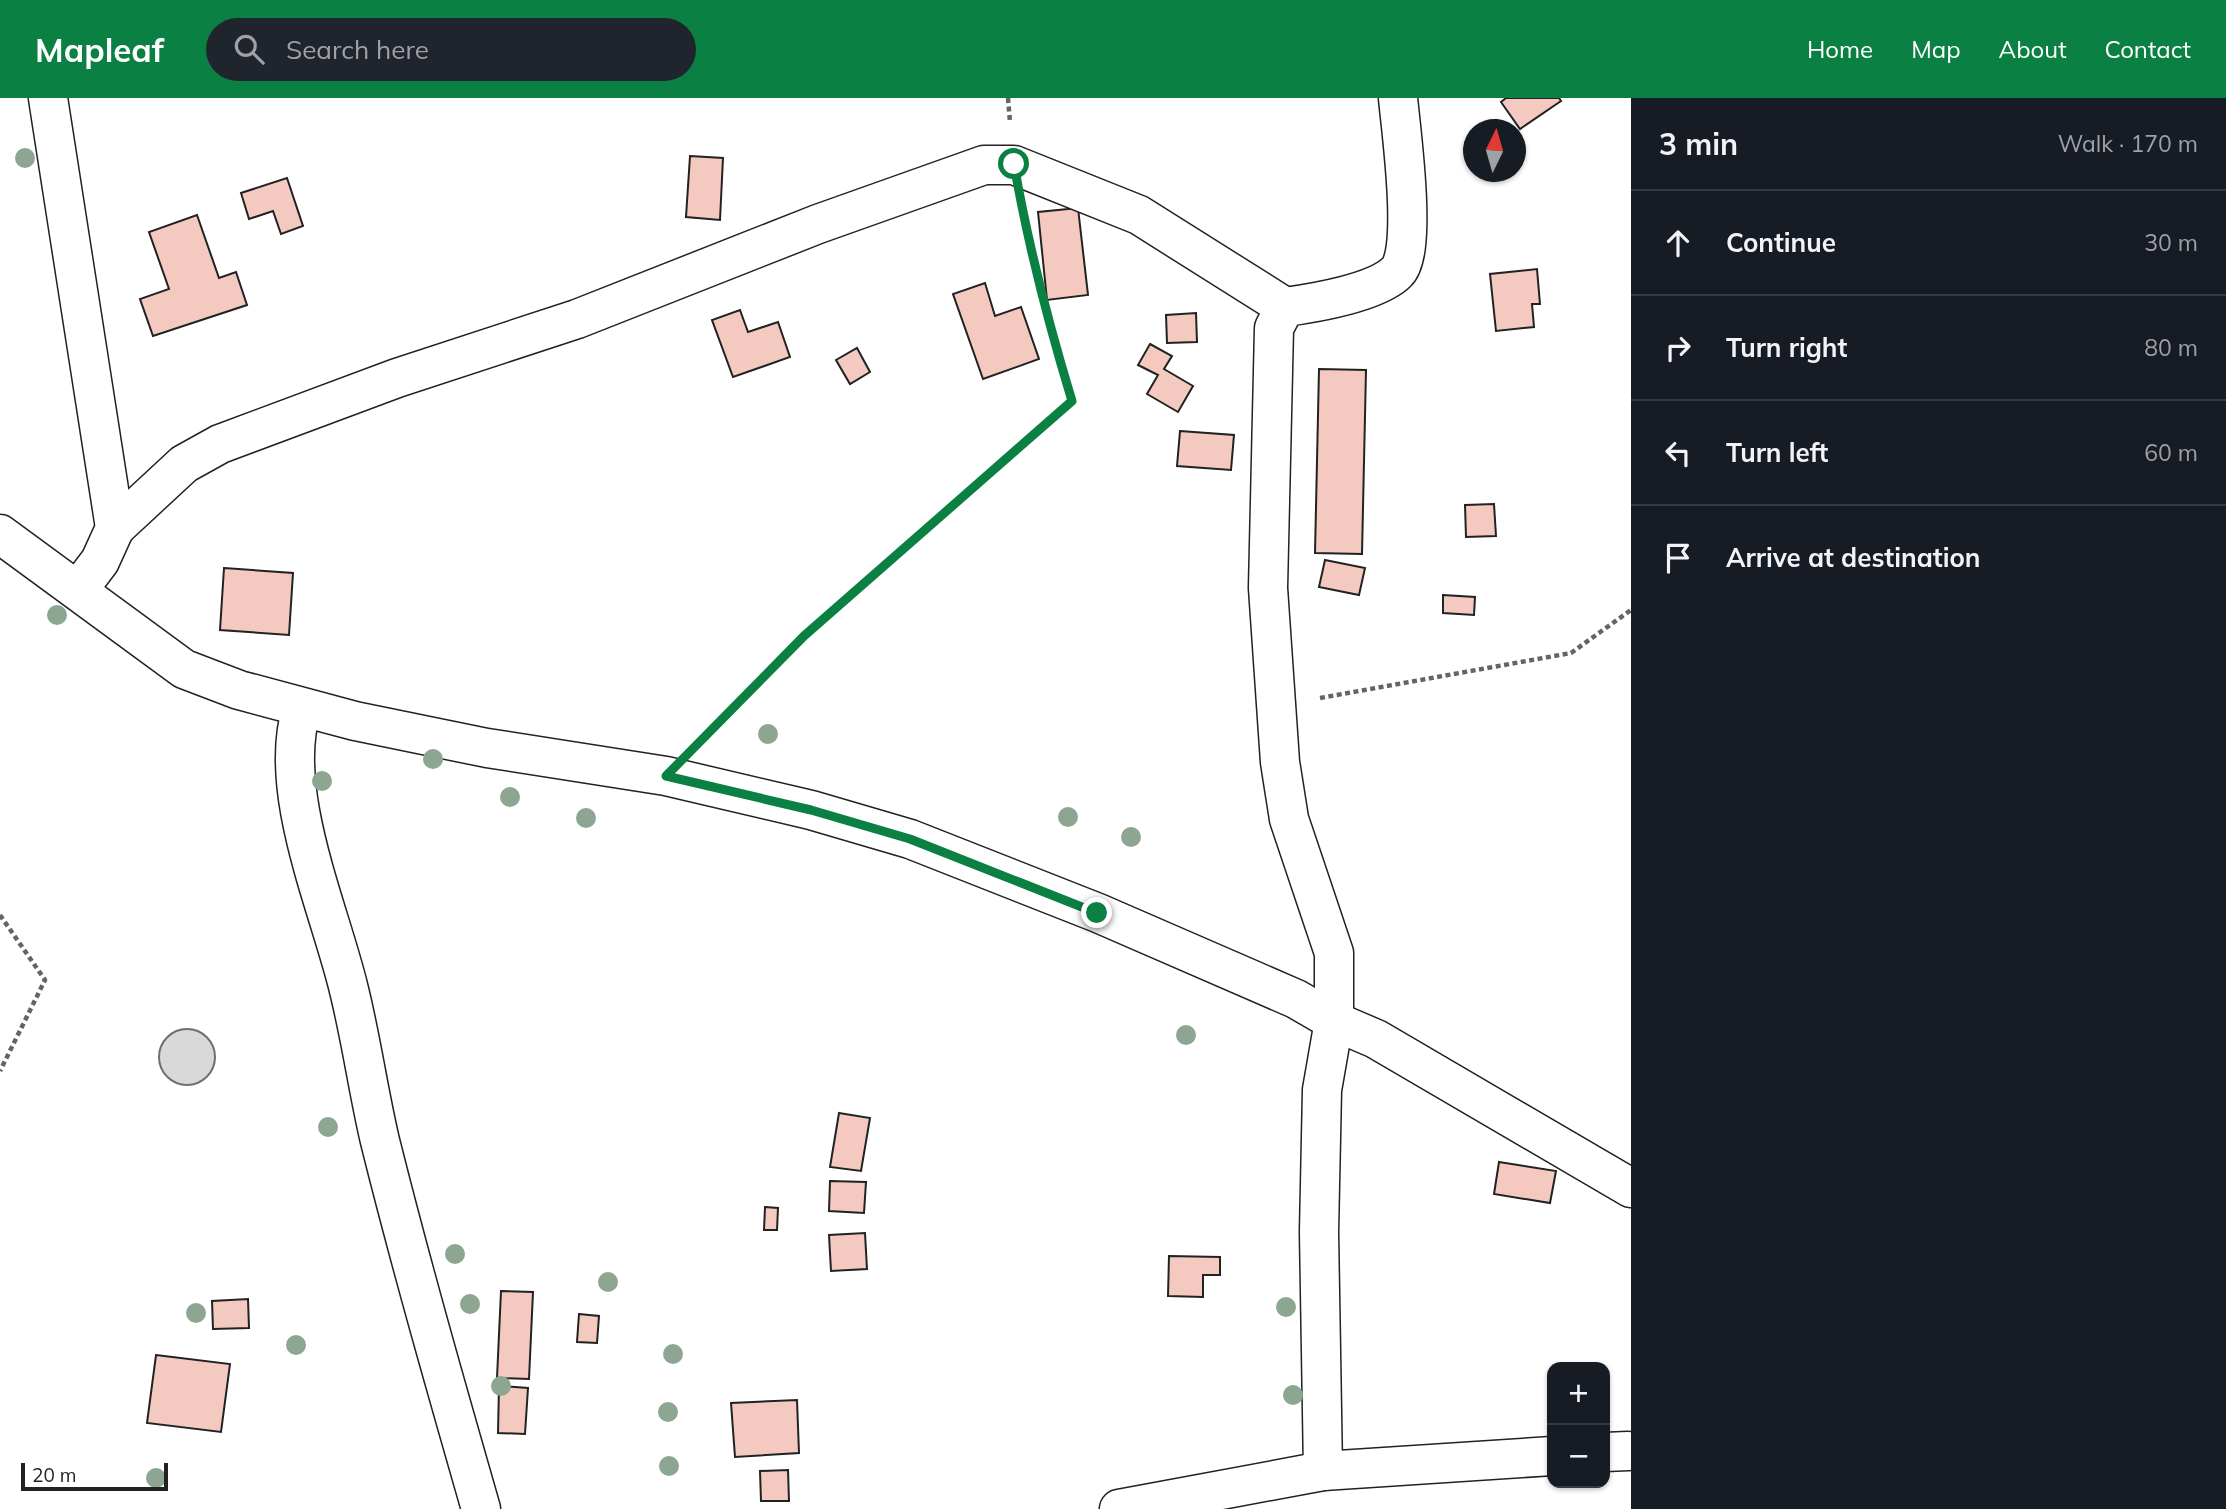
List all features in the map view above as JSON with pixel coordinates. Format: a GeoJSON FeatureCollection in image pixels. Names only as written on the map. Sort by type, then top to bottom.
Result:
{"type":"FeatureCollection","features":[{"type":"Feature","properties":{"kind":"street"},"geometry":{"type":"LineString","coordinates":[[48,98],[116,528]]}},
{"type":"Feature","properties":{"kind":"street"},"geometry":{"type":"LineString","coordinates":[[78,590],[100,561],[116,528],[184,464],[220,444],[397,378],[577,319],[896,196],[984,165],[1014,164],[1139,215],[1285,307],[1315,303],[1380,283],[1398,272],[1407,251],[1406,185],[1398,98]]}},
{"type":"Feature","properties":{"kind":"street"},"geometry":{"type":"LineString","coordinates":[[1285,307],[1274,328],[1268,588],[1280,762],[1289,819],[1334,953],[1334,1021],[1322,1090],[1321,1116],[1319,1232],[1323,1471]]}},
{"type":"Feature","properties":{"kind":"street"},"geometry":{"type":"LineString","coordinates":[[0,534],[78,590],[128,631],[184,669],[239,690],[302,708],[487,748],[666,776],[811,810],[910,839],[1097,913],[1296,999],[1334,1021],[1376,1039],[1631,1188]]}},
{"type":"Feature","properties":{"kind":"street"},"geometry":{"type":"LineString","coordinates":[[302,708],[295,729],[296,787],[319,886],[348,985],[386,1164],[481,1509]]}},
{"type":"Feature","properties":{"kind":"street"},"geometry":{"type":"LineString","coordinates":[[1119,1509],[1323,1471],[1547,1456]]}},
{"type":"Feature","properties":{"kind":"path"},"geometry":{"type":"LineString","coordinates":[[666,776],[804,636],[1072,401],[1046,316],[1027,236],[1014,164]]}},
{"type":"Feature","properties":{"kind":"path"},"geometry":{"type":"LineString","coordinates":[[1278,703],[1571,653],[1631,610]]}},
{"type":"Feature","properties":{"kind":"path"},"geometry":{"type":"LineString","coordinates":[[0,915],[45,980],[0,1071]]}},
{"type":"Feature","properties":{"kind":"shaded area"},"geometry":{"type":"Polygon","coordinates":[[[181,1029],[193,1029],[203,1033],[211,1041],[215,1057],[211,1073],[203,1081],[193,1085],[181,1085],[171,1081],[163,1073],[159,1063],[159,1051],[163,1041],[171,1033],[181,1029]]]}},
{"type":"Feature","properties":{"kind":"building"},"geometry":{"type":"Polygon","coordinates":[[[1506,98],[1559,98],[1561,101],[1526,125],[1526,119],[1513,119],[1501,102],[1506,98]]]}},
{"type":"Feature","properties":{"kind":"building"},"geometry":{"type":"Polygon","coordinates":[[[690,156],[723,158],[720,220],[686,217],[690,156]]]}},
{"type":"Feature","properties":{"kind":"building"},"geometry":{"type":"Polygon","coordinates":[[[287,178],[303,226],[281,234],[273,211],[249,219],[241,193],[287,178]]]}},
{"type":"Feature","properties":{"kind":"building"},"geometry":{"type":"Polygon","coordinates":[[[1078,208],[1088,295],[1047,300],[1038,212],[1078,208]]]}},
{"type":"Feature","properties":{"kind":"building"},"geometry":{"type":"Polygon","coordinates":[[[197,215],[219,278],[236,272],[247,305],[153,336],[140,299],[169,289],[149,232],[197,215]]]}},
{"type":"Feature","properties":{"kind":"building"},"geometry":{"type":"Polygon","coordinates":[[[1537,269],[1540,304],[1532,304],[1534,327],[1496,331],[1490,274],[1537,269]]]}},
{"type":"Feature","properties":{"kind":"building"},"geometry":{"type":"Polygon","coordinates":[[[985,283],[995,316],[1021,307],[1039,359],[983,379],[953,294],[985,283]]]}},
{"type":"Feature","properties":{"kind":"building"},"geometry":{"type":"Polygon","coordinates":[[[740,310],[748,332],[778,322],[790,357],[733,377],[712,320],[740,310]]]}},
{"type":"Feature","properties":{"kind":"building"},"geometry":{"type":"Polygon","coordinates":[[[1196,313],[1197,342],[1167,343],[1166,315],[1196,313]]]}},
{"type":"Feature","properties":{"kind":"building"},"geometry":{"type":"Polygon","coordinates":[[[1150,344],[1172,356],[1164,369],[1193,386],[1178,412],[1147,394],[1158,375],[1138,365],[1150,344]]]}},
{"type":"Feature","properties":{"kind":"building"},"geometry":{"type":"Polygon","coordinates":[[[857,348],[870,372],[850,384],[836,360],[857,348]]]}},
{"type":"Feature","properties":{"kind":"building"},"geometry":{"type":"Polygon","coordinates":[[[1319,369],[1366,370],[1362,554],[1315,553],[1319,369]]]}},
{"type":"Feature","properties":{"kind":"building"},"geometry":{"type":"Polygon","coordinates":[[[1180,431],[1234,435],[1231,470],[1177,466],[1180,431]]]}},
{"type":"Feature","properties":{"kind":"building"},"geometry":{"type":"Polygon","coordinates":[[[1494,504],[1496,536],[1466,537],[1465,505],[1494,504]]]}},
{"type":"Feature","properties":{"kind":"building"},"geometry":{"type":"Polygon","coordinates":[[[1325,560],[1365,568],[1359,595],[1319,587],[1325,560]]]}},
{"type":"Feature","properties":{"kind":"building"},"geometry":{"type":"Polygon","coordinates":[[[224,568],[293,573],[289,635],[220,630],[224,568]]]}},
{"type":"Feature","properties":{"kind":"building"},"geometry":{"type":"Polygon","coordinates":[[[1443,595],[1475,597],[1474,615],[1443,613],[1443,595]]]}},
{"type":"Feature","properties":{"kind":"building"},"geometry":{"type":"Polygon","coordinates":[[[839,1113],[870,1118],[861,1171],[830,1167],[839,1113]]]}},
{"type":"Feature","properties":{"kind":"building"},"geometry":{"type":"Polygon","coordinates":[[[1499,1162],[1556,1171],[1550,1203],[1494,1194],[1499,1162]]]}},
{"type":"Feature","properties":{"kind":"building"},"geometry":{"type":"Polygon","coordinates":[[[830,1181],[866,1182],[864,1213],[829,1211],[830,1181]]]}},
{"type":"Feature","properties":{"kind":"building"},"geometry":{"type":"Polygon","coordinates":[[[765,1207],[778,1208],[777,1230],[764,1230],[765,1207]]]}},
{"type":"Feature","properties":{"kind":"building"},"geometry":{"type":"Polygon","coordinates":[[[865,1233],[867,1269],[831,1271],[829,1235],[865,1233]]]}},
{"type":"Feature","properties":{"kind":"building"},"geometry":{"type":"Polygon","coordinates":[[[1169,1256],[1220,1257],[1220,1275],[1203,1275],[1203,1297],[1168,1296],[1169,1256]]]}},
{"type":"Feature","properties":{"kind":"building"},"geometry":{"type":"Polygon","coordinates":[[[501,1291],[533,1292],[529,1379],[497,1378],[501,1291]]]}},
{"type":"Feature","properties":{"kind":"building"},"geometry":{"type":"Polygon","coordinates":[[[248,1299],[249,1328],[213,1329],[212,1301],[248,1299]]]}},
{"type":"Feature","properties":{"kind":"building"},"geometry":{"type":"Polygon","coordinates":[[[579,1314],[599,1316],[597,1343],[577,1342],[579,1314]]]}},
{"type":"Feature","properties":{"kind":"building"},"geometry":{"type":"Polygon","coordinates":[[[156,1355],[230,1364],[221,1432],[147,1423],[156,1355]]]}},
{"type":"Feature","properties":{"kind":"building"},"geometry":{"type":"Polygon","coordinates":[[[499,1386],[528,1388],[525,1434],[498,1433],[499,1386]]]}},
{"type":"Feature","properties":{"kind":"building"},"geometry":{"type":"Polygon","coordinates":[[[797,1400],[799,1453],[735,1457],[731,1403],[797,1400]]]}},
{"type":"Feature","properties":{"kind":"building"},"geometry":{"type":"Polygon","coordinates":[[[788,1470],[789,1501],[761,1501],[760,1471],[788,1470]]]}},
{"type":"Feature","properties":{"kind":"route"},"geometry":{"type":"LineString","coordinates":[[1014,164],[1027,236],[1046,316],[1072,401],[804,636],[666,776],[811,810],[910,839],[1097,913]]}}]}
